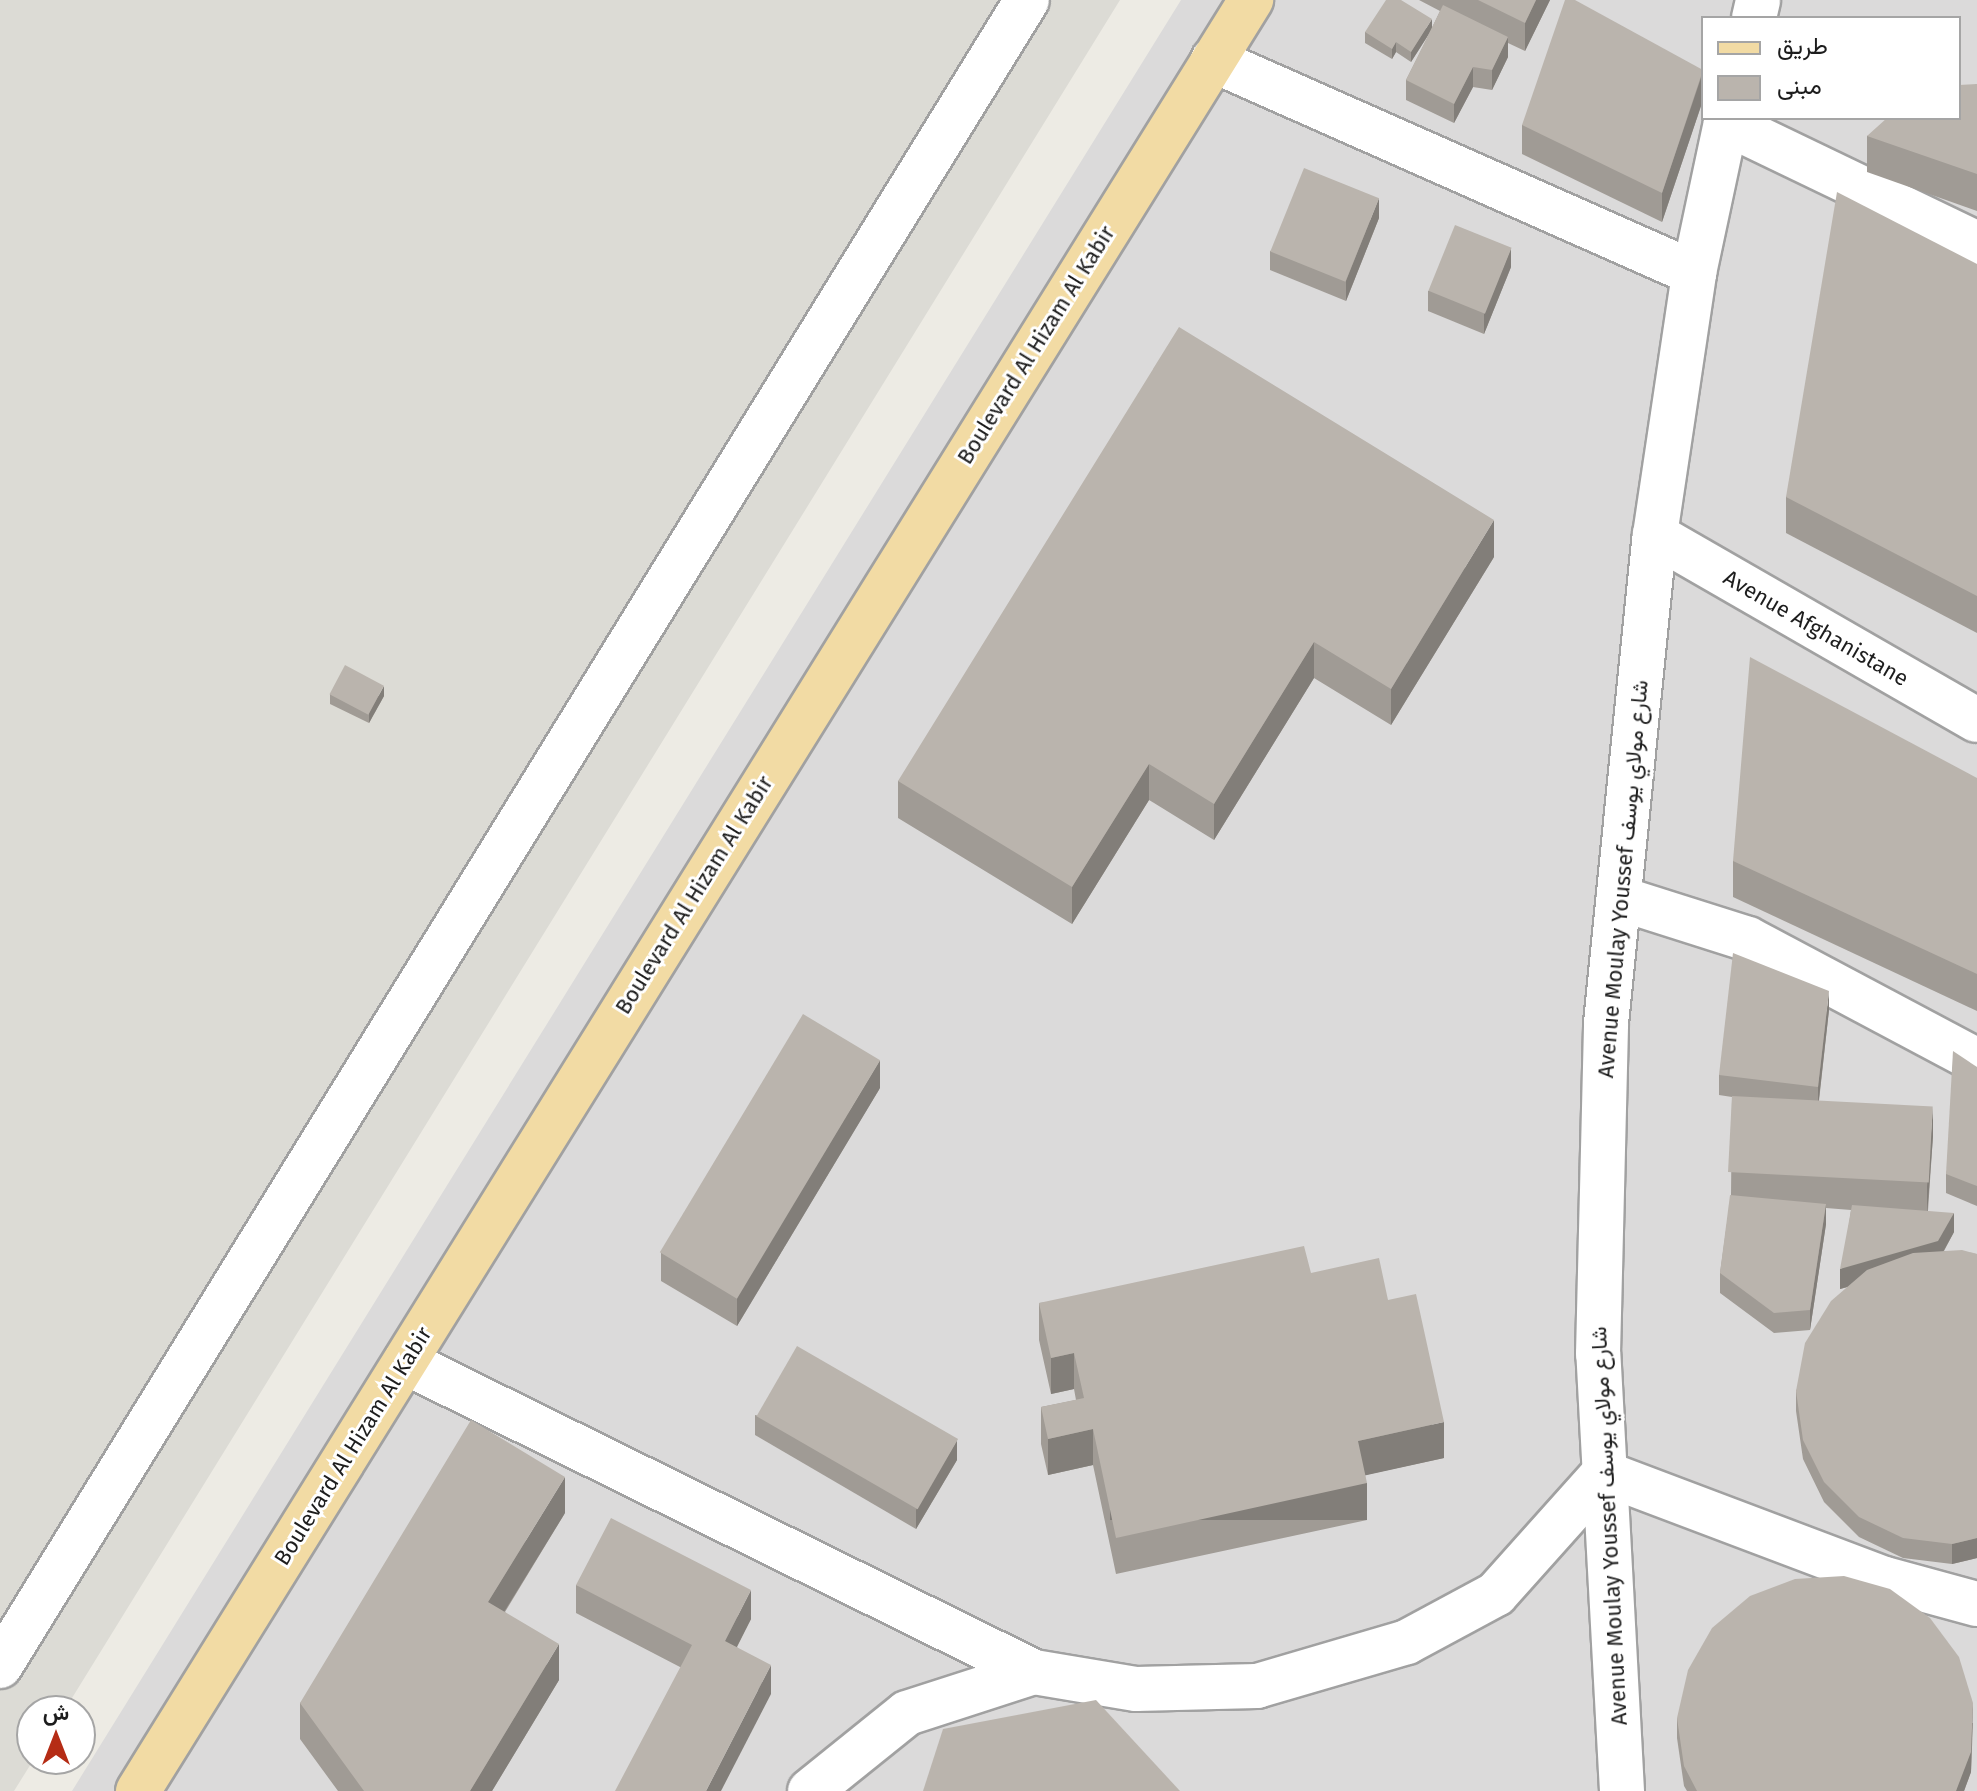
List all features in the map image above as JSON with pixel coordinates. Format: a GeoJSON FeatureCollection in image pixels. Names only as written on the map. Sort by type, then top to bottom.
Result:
{"type":"FeatureCollection","features":[{"type":"Feature","properties":{"kind":"main road","name":"Boulevard Al Hizam Al Kabir"},"geometry":{"type":"LineString","coordinates":[[138,1791],[1251,0]]}},
{"type":"Feature","properties":{"kind":"street"},"geometry":{"type":"LineString","coordinates":[[0,1666],[1027,0]]}},
{"type":"Feature","properties":{"kind":"street"},"geometry":{"type":"LineString","coordinates":[[1213,60],[1694,273]]}},
{"type":"Feature","properties":{"kind":"street"},"geometry":{"type":"LineString","coordinates":[[1727,121],[1977,244]]}},
{"type":"Feature","properties":{"kind":"street","name":"Avenue Moulay Youssef شارع مولاي يوسف"},"geometry":{"type":"LineString","coordinates":[[1622,1791],[1598,1354],[1606,1023],[1655,535],[1694,273],[1727,121]]}},
{"type":"Feature","properties":{"kind":"street","name":"Avenue Afghanistane"},"geometry":{"type":"LineString","coordinates":[[1655,535],[1977,720]]}},
{"type":"Feature","properties":{"kind":"street"},"geometry":{"type":"LineString","coordinates":[[1619,898],[1748,939],[1977,1061]]}},
{"type":"Feature","properties":{"kind":"street"},"geometry":{"type":"LineString","coordinates":[[405,1362],[1034,1672],[1136,1689],[1257,1686],[1407,1642],[1496,1594],[1604,1473],[1885,1579],[1977,1604]]}},
{"type":"Feature","properties":{"kind":"street"},"geometry":{"type":"LineString","coordinates":[[810,1791],[907,1713],[1034,1672]]}},
{"type":"Feature","properties":{"kind":"shaded area"},"geometry":{"type":"Polygon","coordinates":[[[0,0],[1120,0],[74,1695],[16,1695],[16,1775],[24,1775],[14,1791],[0,1791],[0,0]]]}},
{"type":"Feature","properties":{"kind":"shaded area"},"geometry":{"type":"Polygon","coordinates":[[[1181,0],[1977,0],[1977,1791],[72,1791],[82,1775],[96,1775],[96,1752],[1181,0]]]}},
{"type":"Feature","properties":{"kind":"building"},"geometry":{"type":"Polygon","coordinates":[[[1386,0],[1401,0],[1432,19],[1411,52],[1396,42],[1392,49],[1365,32],[1386,0]]]}},
{"type":"Feature","properties":{"kind":"building"},"geometry":{"type":"Polygon","coordinates":[[[1478,0],[1536,0],[1525,23],[1478,0]]]}},
{"type":"Feature","properties":{"kind":"building"},"geometry":{"type":"Polygon","coordinates":[[[1565,0],[1575,0],[1701,69],[1662,193],[1522,125],[1565,0]]]}},
{"type":"Feature","properties":{"kind":"building"},"geometry":{"type":"Polygon","coordinates":[[[1443,5],[1508,37],[1492,70],[1473,67],[1454,104],[1406,80],[1443,5]]]}},
{"type":"Feature","properties":{"kind":"building"},"geometry":{"type":"Polygon","coordinates":[[[1977,84],[1977,174],[1867,136],[1885,120],[1961,120],[1961,85],[1977,84]]]}},
{"type":"Feature","properties":{"kind":"building"},"geometry":{"type":"Polygon","coordinates":[[[1304,168],[1379,198],[1345,282],[1270,251],[1304,168]]]}},
{"type":"Feature","properties":{"kind":"building"},"geometry":{"type":"Polygon","coordinates":[[[1837,192],[1977,264],[1977,596],[1786,497],[1837,192]]]}},
{"type":"Feature","properties":{"kind":"building"},"geometry":{"type":"Polygon","coordinates":[[[1455,225],[1512,248],[1485,314],[1428,291],[1455,225]]]}},
{"type":"Feature","properties":{"kind":"building"},"geometry":{"type":"Polygon","coordinates":[[[1179,327],[1494,520],[1391,689],[1314,642],[1214,804],[1149,764],[1072,887],[898,781],[1179,327]]]}},
{"type":"Feature","properties":{"kind":"building"},"geometry":{"type":"Polygon","coordinates":[[[1750,657],[1977,778],[1977,974],[1733,861],[1750,657]]]}},
{"type":"Feature","properties":{"kind":"building"},"geometry":{"type":"Polygon","coordinates":[[[345,665],[384,686],[368,715],[330,694],[345,665]]]}},
{"type":"Feature","properties":{"kind":"building"},"geometry":{"type":"Polygon","coordinates":[[[1733,953],[1829,991],[1818,1087],[1719,1075],[1733,953]]]}},
{"type":"Feature","properties":{"kind":"building"},"geometry":{"type":"Polygon","coordinates":[[[803,1014],[880,1060],[737,1299],[660,1252],[803,1014]]]}},
{"type":"Feature","properties":{"kind":"building"},"geometry":{"type":"Polygon","coordinates":[[[1953,1051],[1977,1067],[1977,1186],[1946,1174],[1953,1051]]]}},
{"type":"Feature","properties":{"kind":"building"},"geometry":{"type":"Polygon","coordinates":[[[1732,1096],[1933,1107],[1929,1182],[1728,1172],[1732,1096]]]}},
{"type":"Feature","properties":{"kind":"building"},"geometry":{"type":"Polygon","coordinates":[[[1730,1195],[1826,1204],[1810,1310],[1774,1313],[1720,1273],[1730,1195]]]}},
{"type":"Feature","properties":{"kind":"building"},"geometry":{"type":"Polygon","coordinates":[[[1852,1205],[1954,1213],[1938,1241],[1840,1269],[1852,1205]]]}},
{"type":"Feature","properties":{"kind":"building"},"geometry":{"type":"Polygon","coordinates":[[[1304,1246],[1311,1273],[1379,1258],[1388,1300],[1416,1294],[1444,1422],[1358,1441],[1367,1483],[1116,1538],[1093,1429],[1048,1439],[1041,1407],[1084,1398],[1074,1353],[1051,1358],[1039,1303],[1304,1246]]]}},
{"type":"Feature","properties":{"kind":"building"},"geometry":{"type":"Polygon","coordinates":[[[1962,1250],[1977,1254],[1977,1538],[1952,1544],[1903,1538],[1859,1517],[1824,1482],[1803,1440],[1796,1391],[1805,1343],[1831,1301],[1867,1270],[1913,1253],[1962,1250]]]}},
{"type":"Feature","properties":{"kind":"building"},"geometry":{"type":"Polygon","coordinates":[[[797,1346],[958,1439],[918,1509],[756,1416],[797,1346]]]}},
{"type":"Feature","properties":{"kind":"building"},"geometry":{"type":"Polygon","coordinates":[[[471,1420],[565,1477],[488,1602],[559,1644],[470,1791],[364,1791],[300,1703],[471,1420]]]}},
{"type":"Feature","properties":{"kind":"building"},"geometry":{"type":"Polygon","coordinates":[[[611,1518],[751,1590],[725,1641],[771,1665],[706,1791],[615,1791],[692,1645],[576,1585],[611,1518]]]}},
{"type":"Feature","properties":{"kind":"building"},"geometry":{"type":"Polygon","coordinates":[[[1844,1576],[1890,1589],[1930,1618],[1959,1657],[1973,1703],[1971,1752],[1956,1791],[1697,1791],[1684,1766],[1677,1718],[1688,1670],[1712,1628],[1750,1596],[1795,1579],[1844,1576]]]}},
{"type":"Feature","properties":{"kind":"building"},"geometry":{"type":"Polygon","coordinates":[[[1096,1700],[1180,1791],[923,1791],[943,1729],[1096,1700]]]}}]}
